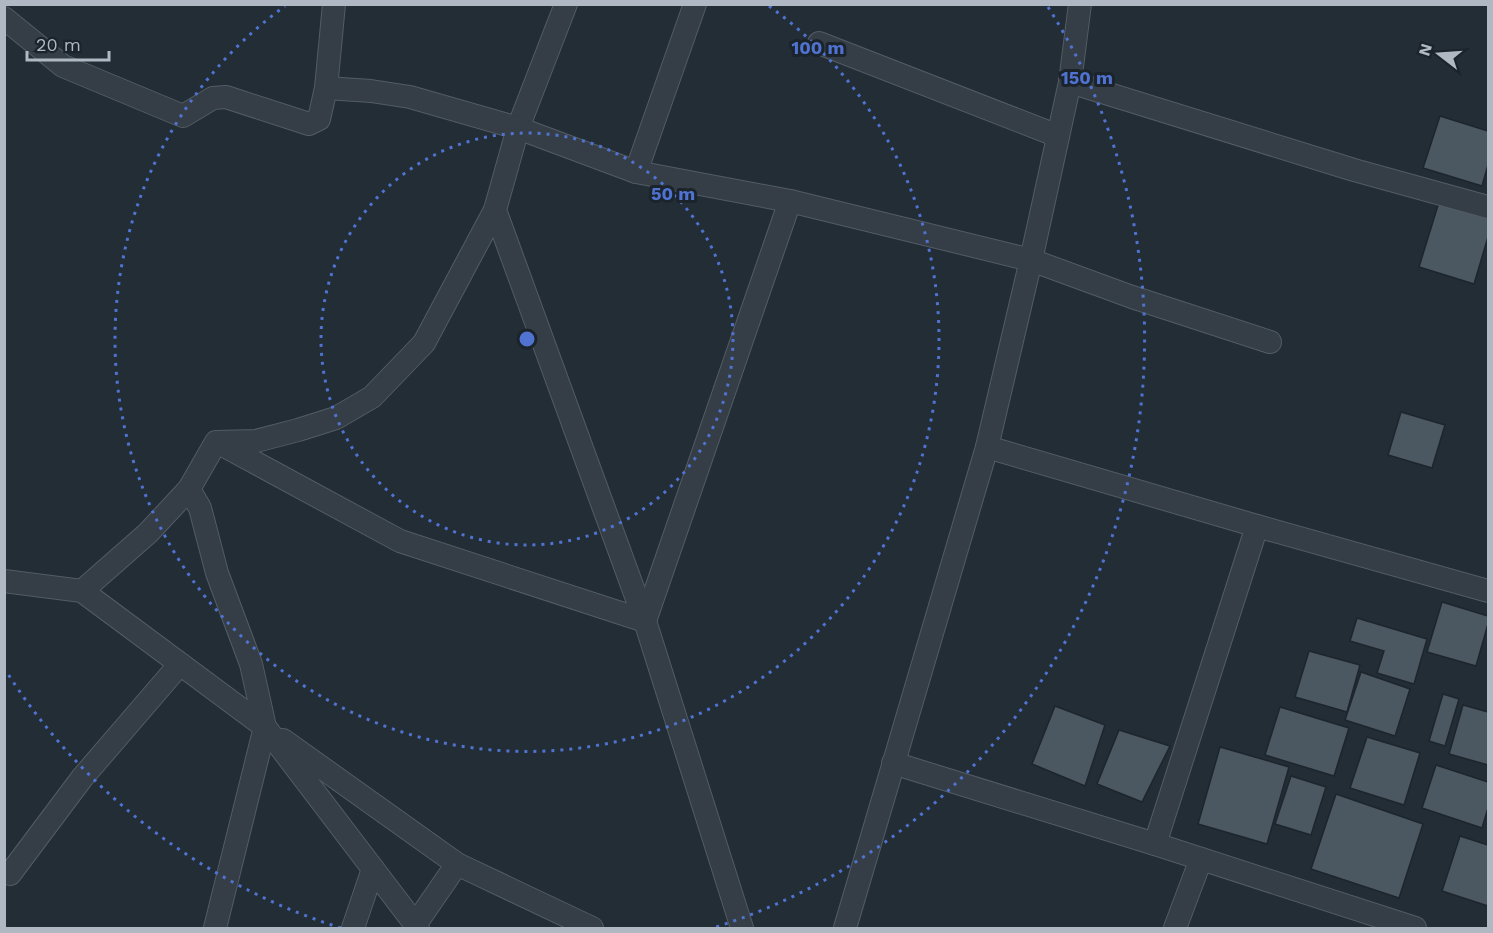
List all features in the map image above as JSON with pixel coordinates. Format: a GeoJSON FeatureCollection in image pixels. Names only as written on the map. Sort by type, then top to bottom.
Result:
{"type":"FeatureCollection","features":[{"type":"Feature","properties":{"kind":"street"},"geometry":{"type":"LineString","coordinates":[[4,18],[63,66],[183,116],[213,98],[226,97],[309,124],[319,119],[326,88],[334,4]]}},
{"type":"Feature","properties":{"kind":"street"},"geometry":{"type":"LineString","coordinates":[[216,442],[256,441],[336,418],[372,397],[424,343],[495,210],[518,128],[566,4]]}},
{"type":"Feature","properties":{"kind":"street"},"geometry":{"type":"LineString","coordinates":[[636,172],[695,4]]}},
{"type":"Feature","properties":{"kind":"street"},"geometry":{"type":"LineString","coordinates":[[845,928],[987,447],[1032,260],[1070,82],[1080,4]]}},
{"type":"Feature","properties":{"kind":"street"},"geometry":{"type":"LineString","coordinates":[[819,43],[1058,136]]}},
{"type":"Feature","properties":{"kind":"street"},"geometry":{"type":"LineString","coordinates":[[1070,82],[1354,170],[1488,207]]}},
{"type":"Feature","properties":{"kind":"street"},"geometry":{"type":"LineString","coordinates":[[326,88],[371,91],[410,97],[518,128],[636,172],[790,201],[1032,260],[1132,297],[1270,342]]}},
{"type":"Feature","properties":{"kind":"street"},"geometry":{"type":"LineString","coordinates":[[645,621],[790,201]]}},
{"type":"Feature","properties":{"kind":"street"},"geometry":{"type":"LineString","coordinates":[[495,210],[645,621],[742,928]]}},
{"type":"Feature","properties":{"kind":"street"},"geometry":{"type":"LineString","coordinates":[[216,442],[400,541],[645,621]]}},
{"type":"Feature","properties":{"kind":"street"},"geometry":{"type":"LineString","coordinates":[[81,591],[148,533],[189,489],[216,442]]}},
{"type":"Feature","properties":{"kind":"street"},"geometry":{"type":"LineString","coordinates":[[987,447],[1488,591]]}},
{"type":"Feature","properties":{"kind":"street"},"geometry":{"type":"LineString","coordinates":[[189,489],[200,508],[218,573],[251,664],[265,727],[417,927],[457,864]]}},
{"type":"Feature","properties":{"kind":"street"},"geometry":{"type":"LineString","coordinates":[[1155,844],[1257,526]]}},
{"type":"Feature","properties":{"kind":"street"},"geometry":{"type":"LineString","coordinates":[[4,581],[81,591],[265,727],[457,864],[592,928]]}},
{"type":"Feature","properties":{"kind":"street"},"geometry":{"type":"LineString","coordinates":[[10,874],[82,778],[180,664]]}},
{"type":"Feature","properties":{"kind":"street"},"geometry":{"type":"LineString","coordinates":[[215,928],[265,727]]}},
{"type":"Feature","properties":{"kind":"street"},"geometry":{"type":"LineString","coordinates":[[893,763],[1415,928]]}},
{"type":"Feature","properties":{"kind":"street"},"geometry":{"type":"LineString","coordinates":[[1175,928],[1201,859]]}},
{"type":"Feature","properties":{"kind":"street"},"geometry":{"type":"LineString","coordinates":[[353,928],[374,869]]}},
{"type":"Feature","properties":{"kind":"building"},"geometry":{"type":"Polygon","coordinates":[[[1440,116],[1488,131],[1488,165],[1482,186],[1423,168],[1440,116]]]}},
{"type":"Feature","properties":{"kind":"building"},"geometry":{"type":"Polygon","coordinates":[[[1439,202],[1488,217],[1488,237],[1474,284],[1419,267],[1439,202]]]}},
{"type":"Feature","properties":{"kind":"building"},"geometry":{"type":"Polygon","coordinates":[[[1401,412],[1445,425],[1432,468],[1388,455],[1401,412]]]}},
{"type":"Feature","properties":{"kind":"building"},"geometry":{"type":"Polygon","coordinates":[[[1442,602],[1488,616],[1488,624],[1476,666],[1427,652],[1442,602]]]}},
{"type":"Feature","properties":{"kind":"building"},"geometry":{"type":"Polygon","coordinates":[[[1357,618],[1427,639],[1414,684],[1377,673],[1384,651],[1350,641],[1357,618]]]}},
{"type":"Feature","properties":{"kind":"building"},"geometry":{"type":"Polygon","coordinates":[[[1309,651],[1360,665],[1347,712],[1295,697],[1309,651]]]}},
{"type":"Feature","properties":{"kind":"building"},"geometry":{"type":"Polygon","coordinates":[[[1361,672],[1410,689],[1395,736],[1345,720],[1361,672]]]}},
{"type":"Feature","properties":{"kind":"building"},"geometry":{"type":"Polygon","coordinates":[[[1443,694],[1459,699],[1445,746],[1429,741],[1443,694]]]}},
{"type":"Feature","properties":{"kind":"building"},"geometry":{"type":"Polygon","coordinates":[[[1463,705],[1488,712],[1488,765],[1449,754],[1463,705]]]}},
{"type":"Feature","properties":{"kind":"building"},"geometry":{"type":"Polygon","coordinates":[[[1055,706],[1105,725],[1085,786],[1032,764],[1055,706]]]}},
{"type":"Feature","properties":{"kind":"building"},"geometry":{"type":"Polygon","coordinates":[[[1280,707],[1349,728],[1334,776],[1265,755],[1280,707]]]}},
{"type":"Feature","properties":{"kind":"building"},"geometry":{"type":"Polygon","coordinates":[[[1119,730],[1170,746],[1142,802],[1097,784],[1119,730]]]}},
{"type":"Feature","properties":{"kind":"building"},"geometry":{"type":"Polygon","coordinates":[[[1367,737],[1420,753],[1404,805],[1350,788],[1367,737]]]}},
{"type":"Feature","properties":{"kind":"building"},"geometry":{"type":"Polygon","coordinates":[[[1220,747],[1289,767],[1267,844],[1198,824],[1220,747]]]}},
{"type":"Feature","properties":{"kind":"building"},"geometry":{"type":"Polygon","coordinates":[[[1436,765],[1488,782],[1488,808],[1482,828],[1422,808],[1436,765]]]}},
{"type":"Feature","properties":{"kind":"building"},"geometry":{"type":"Polygon","coordinates":[[[1291,776],[1326,787],[1311,835],[1275,824],[1291,776]]]}},
{"type":"Feature","properties":{"kind":"building"},"geometry":{"type":"Polygon","coordinates":[[[1336,794],[1423,824],[1399,898],[1311,869],[1336,794]]]}},
{"type":"Feature","properties":{"kind":"building"},"geometry":{"type":"Polygon","coordinates":[[[1460,836],[1488,845],[1488,906],[1442,891],[1460,836]]]}}]}
